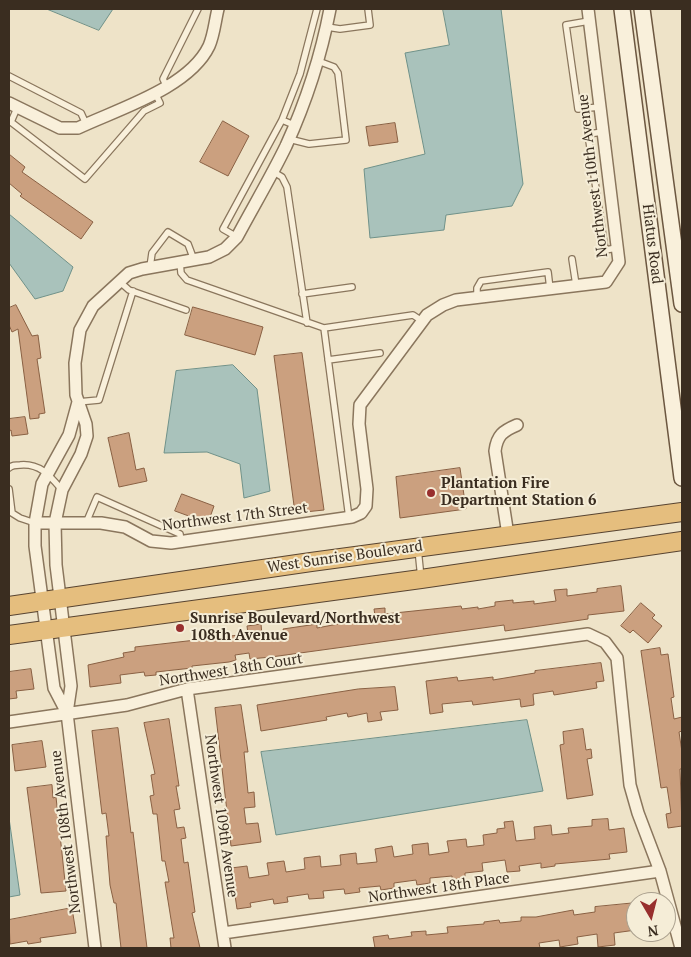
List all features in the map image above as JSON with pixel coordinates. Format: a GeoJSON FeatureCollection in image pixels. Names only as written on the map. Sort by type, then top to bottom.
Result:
{"type":"FeatureCollection","features":[{"type":"Feature","properties":{"kind":"highway","name":"West Sunrise Boulevard"},"geometry":{"type":"LineString","coordinates":[[9,606],[418,547],[682,512]]}},
{"type":"Feature","properties":{"kind":"highway","name":"West Sunrise Boulevard"},"geometry":{"type":"LineString","coordinates":[[9,635],[421,579],[682,541]]}},
{"type":"Feature","properties":{"kind":"main road","name":"Hiatus Road"},"geometry":{"type":"LineString","coordinates":[[622,9],[682,478]]}},
{"type":"Feature","properties":{"kind":"main road","name":"Hiatus Road"},"geometry":{"type":"LineString","coordinates":[[642,9],[682,304]]}},
{"type":"Feature","properties":{"kind":"street"},"geometry":{"type":"LineString","coordinates":[[13,105],[60,128],[78,128],[155,93],[196,67],[209,45],[218,9]]}},
{"type":"Feature","properties":{"kind":"street","name":"Northwest 108th Avenue"},"geometry":{"type":"LineString","coordinates":[[66,713],[54,688],[55,628],[61,599],[56,565],[55,523],[62,490],[81,454],[87,436],[86,424],[78,402],[75,363],[80,330],[94,306],[129,273],[150,267],[209,257],[225,249],[237,237],[289,139],[318,61],[330,9]]}},
{"type":"Feature","properties":{"kind":"street","name":"Northwest 110th Avenue"},"geometry":{"type":"LineString","coordinates":[[350,518],[360,513],[366,506],[359,424],[360,405],[427,315],[443,305],[456,300],[606,282],[619,262],[588,9]]}},
{"type":"Feature","properties":{"kind":"street","name":"Northwest 108th Avenue"},"geometry":{"type":"LineString","coordinates":[[78,402],[69,436],[42,484],[35,522],[34,546],[41,602],[55,628],[71,686],[66,713],[95,948]]}},
{"type":"Feature","properties":{"kind":"street"},"geometry":{"type":"LineString","coordinates":[[508,535],[494,451],[496,440],[502,432],[517,425]]}},
{"type":"Feature","properties":{"kind":"street","name":"Northwest 17th Street"},"geometry":{"type":"LineString","coordinates":[[35,522],[86,523],[125,527],[151,541],[170,543],[350,518]]}},
{"type":"Feature","properties":{"kind":"street","name":"Northwest 18th Court"},"geometry":{"type":"LineString","coordinates":[[9,722],[127,705],[187,689],[588,634],[605,642],[617,658],[630,785],[638,813],[660,871]]}},
{"type":"Feature","properties":{"kind":"street","name":"Northwest 109th Avenue"},"geometry":{"type":"LineString","coordinates":[[187,689],[225,948]]}},
{"type":"Feature","properties":{"kind":"street"},"geometry":{"type":"LineString","coordinates":[[660,871],[681,948]]}},
{"type":"Feature","properties":{"kind":"street","name":"Northwest 18th Place"},"geometry":{"type":"LineString","coordinates":[[223,933],[660,871]]}},
{"type":"Feature","properties":{"kind":"lane"},"geometry":{"type":"LineString","coordinates":[[167,87],[163,79],[198,9]]}},
{"type":"Feature","properties":{"kind":"lane"},"geometry":{"type":"LineString","coordinates":[[237,237],[223,229],[282,120],[300,74],[317,9]]}},
{"type":"Feature","properties":{"kind":"lane"},"geometry":{"type":"LineString","coordinates":[[327,27],[340,29],[370,25],[368,9]]}},
{"type":"Feature","properties":{"kind":"lane"},"geometry":{"type":"LineString","coordinates":[[589,21],[566,25],[578,110],[600,107]]}},
{"type":"Feature","properties":{"kind":"lane"},"geometry":{"type":"LineString","coordinates":[[289,139],[310,144],[346,140],[338,73],[334,67],[318,61]]}},
{"type":"Feature","properties":{"kind":"lane"},"geometry":{"type":"LineString","coordinates":[[9,76],[81,113],[86,124]]}},
{"type":"Feature","properties":{"kind":"lane"},"geometry":{"type":"LineString","coordinates":[[13,105],[11,122],[85,179],[144,111],[160,103],[155,93]]}},
{"type":"Feature","properties":{"kind":"lane"},"geometry":{"type":"LineString","coordinates":[[282,120],[294,125]]}},
{"type":"Feature","properties":{"kind":"lane"},"geometry":{"type":"LineString","coordinates":[[272,171],[281,176],[287,187],[307,323]]}},
{"type":"Feature","properties":{"kind":"lane"},"geometry":{"type":"LineString","coordinates":[[150,267],[152,253],[168,232],[188,244],[194,260]]}},
{"type":"Feature","properties":{"kind":"lane"},"geometry":{"type":"LineString","coordinates":[[572,259],[576,285]]}},
{"type":"Feature","properties":{"kind":"lane"},"geometry":{"type":"LineString","coordinates":[[180,262],[181,273],[187,280],[324,328],[413,315],[422,321]]}},
{"type":"Feature","properties":{"kind":"lane"},"geometry":{"type":"LineString","coordinates":[[477,298],[477,288],[481,281],[548,272],[550,288]]}},
{"type":"Feature","properties":{"kind":"lane"},"geometry":{"type":"LineString","coordinates":[[119,281],[133,291],[186,310]]}},
{"type":"Feature","properties":{"kind":"lane"},"geometry":{"type":"LineString","coordinates":[[302,294],[352,286]]}},
{"type":"Feature","properties":{"kind":"lane"},"geometry":{"type":"LineString","coordinates":[[78,402],[99,400],[133,291]]}},
{"type":"Feature","properties":{"kind":"lane"},"geometry":{"type":"LineString","coordinates":[[324,328],[350,518]]}},
{"type":"Feature","properties":{"kind":"lane"},"geometry":{"type":"LineString","coordinates":[[328,360],[380,353]]}},
{"type":"Feature","properties":{"kind":"lane"},"geometry":{"type":"LineString","coordinates":[[9,468],[12,465],[30,464],[47,473],[62,490]]}},
{"type":"Feature","properties":{"kind":"lane"},"geometry":{"type":"LineString","coordinates":[[9,489],[12,513],[20,518],[35,522]]}},
{"type":"Feature","properties":{"kind":"lane"},"geometry":{"type":"LineString","coordinates":[[86,523],[97,497],[180,534],[181,542]]}},
{"type":"Feature","properties":{"kind":"lane"},"geometry":{"type":"LineString","coordinates":[[418,547],[421,579]]}},
{"type":"Feature","properties":{"kind":"water"},"geometry":{"type":"Polygon","coordinates":[[[47,9],[113,9],[99,30],[47,9]]]}},
{"type":"Feature","properties":{"kind":"water"},"geometry":{"type":"Polygon","coordinates":[[[443,9],[501,9],[523,184],[512,206],[446,215],[444,230],[370,238],[364,169],[425,154],[405,53],[449,45],[443,9]]]}},
{"type":"Feature","properties":{"kind":"water"},"geometry":{"type":"Polygon","coordinates":[[[9,214],[73,267],[63,291],[35,299],[9,263],[9,214]]]}},
{"type":"Feature","properties":{"kind":"water"},"geometry":{"type":"Polygon","coordinates":[[[233,365],[257,389],[270,491],[244,498],[240,464],[207,452],[164,453],[176,371],[233,365]]]}},
{"type":"Feature","properties":{"kind":"water"},"geometry":{"type":"Polygon","coordinates":[[[527,720],[543,791],[276,835],[261,752],[527,720]]]}},
{"type":"Feature","properties":{"kind":"water"},"geometry":{"type":"Polygon","coordinates":[[[9,818],[20,895],[9,897],[9,818]]]}},
{"type":"Feature","properties":{"kind":"building"},"geometry":{"type":"Polygon","coordinates":[[[223,121],[249,136],[228,176],[200,162],[223,121]]]}},
{"type":"Feature","properties":{"kind":"building"},"geometry":{"type":"Polygon","coordinates":[[[395,123],[398,142],[369,146],[366,127],[395,123]]]}},
{"type":"Feature","properties":{"kind":"building"},"geometry":{"type":"Polygon","coordinates":[[[9,154],[25,167],[22,172],[93,222],[81,239],[20,196],[22,194],[9,183],[9,154]]]}},
{"type":"Feature","properties":{"kind":"building"},"geometry":{"type":"Polygon","coordinates":[[[16,305],[32,336],[38,335],[41,358],[37,359],[45,413],[39,414],[39,418],[30,419],[18,329],[12,332],[9,325],[9,308],[16,305]]]}},
{"type":"Feature","properties":{"kind":"building"},"geometry":{"type":"Polygon","coordinates":[[[193,307],[263,327],[255,355],[185,335],[193,307]]]}},
{"type":"Feature","properties":{"kind":"building"},"geometry":{"type":"Polygon","coordinates":[[[302,353],[324,510],[295,513],[274,356],[302,353]]]}},
{"type":"Feature","properties":{"kind":"building"},"geometry":{"type":"Polygon","coordinates":[[[25,417],[28,434],[12,436],[11,430],[9,431],[9,419],[25,417]]]}},
{"type":"Feature","properties":{"kind":"building"},"geometry":{"type":"Polygon","coordinates":[[[129,433],[136,470],[144,468],[147,481],[119,487],[108,438],[129,433]]]}},
{"type":"Feature","properties":{"kind":"building","name":"Plantation Fire Department Station 6"},"geometry":{"type":"Polygon","coordinates":[[[460,468],[466,509],[400,518],[396,477],[460,468]]]}},
{"type":"Feature","properties":{"kind":"building"},"geometry":{"type":"Polygon","coordinates":[[[182,494],[214,506],[208,523],[175,511],[182,494]]]}},
{"type":"Feature","properties":{"kind":"building"},"geometry":{"type":"Polygon","coordinates":[[[621,586],[624,611],[588,615],[588,619],[505,631],[504,625],[271,657],[250,659],[249,653],[235,655],[236,660],[229,662],[156,672],[156,675],[145,676],[144,672],[120,675],[121,683],[90,687],[88,665],[124,657],[123,653],[135,651],[135,647],[248,634],[247,626],[261,624],[262,635],[284,632],[283,629],[317,624],[317,628],[338,624],[338,621],[375,616],[374,609],[385,608],[385,614],[461,606],[462,609],[478,607],[478,609],[495,606],[495,602],[513,600],[513,603],[534,601],[534,604],[556,601],[554,590],[567,589],[567,596],[597,592],[597,589],[621,586]]]}},
{"type":"Feature","properties":{"kind":"building"},"geometry":{"type":"Polygon","coordinates":[[[641,603],[655,615],[652,618],[662,626],[648,643],[633,630],[630,633],[621,626],[641,603]]]}},
{"type":"Feature","properties":{"kind":"building"},"geometry":{"type":"Polygon","coordinates":[[[660,648],[661,655],[668,654],[674,697],[671,698],[674,719],[682,717],[682,731],[679,732],[682,752],[682,769],[680,769],[682,826],[668,828],[666,814],[671,813],[667,787],[661,788],[641,651],[660,648]]]}},
{"type":"Feature","properties":{"kind":"building"},"geometry":{"type":"Polygon","coordinates":[[[601,663],[604,681],[596,682],[597,688],[554,695],[553,691],[533,694],[534,705],[521,707],[520,699],[473,705],[472,701],[442,704],[443,712],[430,714],[426,681],[457,677],[458,681],[493,677],[493,680],[535,673],[535,671],[601,663]]]}},
{"type":"Feature","properties":{"kind":"building"},"geometry":{"type":"Polygon","coordinates":[[[31,669],[34,689],[16,691],[17,698],[9,699],[9,672],[31,669]]]}},
{"type":"Feature","properties":{"kind":"building"},"geometry":{"type":"Polygon","coordinates":[[[395,687],[398,710],[380,712],[382,720],[368,722],[367,713],[348,717],[347,713],[326,717],[327,720],[261,731],[257,705],[358,689],[395,687]]]}},
{"type":"Feature","properties":{"kind":"building"},"geometry":{"type":"Polygon","coordinates":[[[241,705],[248,752],[244,752],[248,793],[254,792],[255,807],[244,808],[246,824],[258,823],[261,842],[231,846],[215,708],[241,705]]]}},
{"type":"Feature","properties":{"kind":"building"},"geometry":{"type":"Polygon","coordinates":[[[169,719],[179,786],[176,786],[180,809],[174,810],[177,828],[184,827],[186,838],[181,839],[184,863],[188,862],[195,912],[192,913],[200,948],[171,948],[170,938],[174,938],[165,882],[169,882],[165,861],[162,861],[157,814],[153,814],[150,796],[154,795],[151,775],[155,774],[144,723],[169,719]]]}},
{"type":"Feature","properties":{"kind":"building"},"geometry":{"type":"Polygon","coordinates":[[[118,728],[147,948],[121,948],[116,903],[114,903],[110,885],[106,836],[109,836],[106,813],[102,814],[92,731],[118,728]]]}},
{"type":"Feature","properties":{"kind":"building"},"geometry":{"type":"Polygon","coordinates":[[[583,729],[586,750],[591,749],[592,758],[587,759],[593,795],[567,799],[560,745],[564,744],[563,732],[583,729]]]}},
{"type":"Feature","properties":{"kind":"building"},"geometry":{"type":"Polygon","coordinates":[[[42,741],[46,767],[15,771],[12,745],[42,741]]]}},
{"type":"Feature","properties":{"kind":"building"},"geometry":{"type":"Polygon","coordinates":[[[52,785],[53,798],[56,797],[66,891],[41,893],[27,788],[52,785]]]}},
{"type":"Feature","properties":{"kind":"building"},"geometry":{"type":"Polygon","coordinates":[[[608,819],[609,830],[624,828],[627,852],[609,854],[610,859],[555,864],[555,866],[541,868],[541,863],[519,866],[520,871],[507,872],[505,860],[482,863],[483,871],[465,873],[465,878],[452,880],[452,876],[430,878],[430,883],[417,885],[416,880],[394,883],[394,888],[381,890],[380,886],[359,888],[360,892],[345,894],[344,889],[323,891],[324,898],[309,899],[308,894],[287,897],[288,902],[274,904],[273,899],[250,903],[251,907],[237,909],[231,868],[247,866],[249,878],[269,875],[267,863],[284,861],[286,872],[305,869],[304,858],[320,856],[321,867],[341,865],[340,855],[356,853],[357,864],[377,862],[375,849],[392,846],[394,857],[413,854],[412,845],[428,843],[429,855],[449,852],[447,841],[466,839],[467,847],[484,845],[483,835],[497,833],[497,829],[505,828],[504,822],[513,821],[516,841],[535,839],[534,827],[551,825],[552,835],[569,833],[568,828],[592,826],[592,820],[608,819]]]}},
{"type":"Feature","properties":{"kind":"building"},"geometry":{"type":"Polygon","coordinates":[[[626,904],[626,931],[614,933],[615,945],[598,947],[597,934],[577,937],[578,944],[560,947],[559,940],[539,943],[540,948],[375,948],[373,937],[388,935],[389,939],[412,936],[411,932],[426,931],[426,935],[448,933],[447,927],[484,924],[484,922],[499,920],[500,923],[521,921],[521,917],[536,917],[573,910],[574,915],[595,912],[595,907],[626,904]]]}},
{"type":"Feature","properties":{"kind":"building"},"geometry":{"type":"Polygon","coordinates":[[[72,908],[76,933],[40,938],[41,942],[28,944],[27,941],[10,944],[9,920],[72,908]]]}},
{"type":"Feature","properties":{"kind":"place","name":"Plantation Fire Department Station 6"},"geometry":{"type":"Point","coordinates":[431,493]}},
{"type":"Feature","properties":{"kind":"place","name":"Sunrise Boulevard/Northwest 108th Avenue"},"geometry":{"type":"Point","coordinates":[180,628]}}]}
